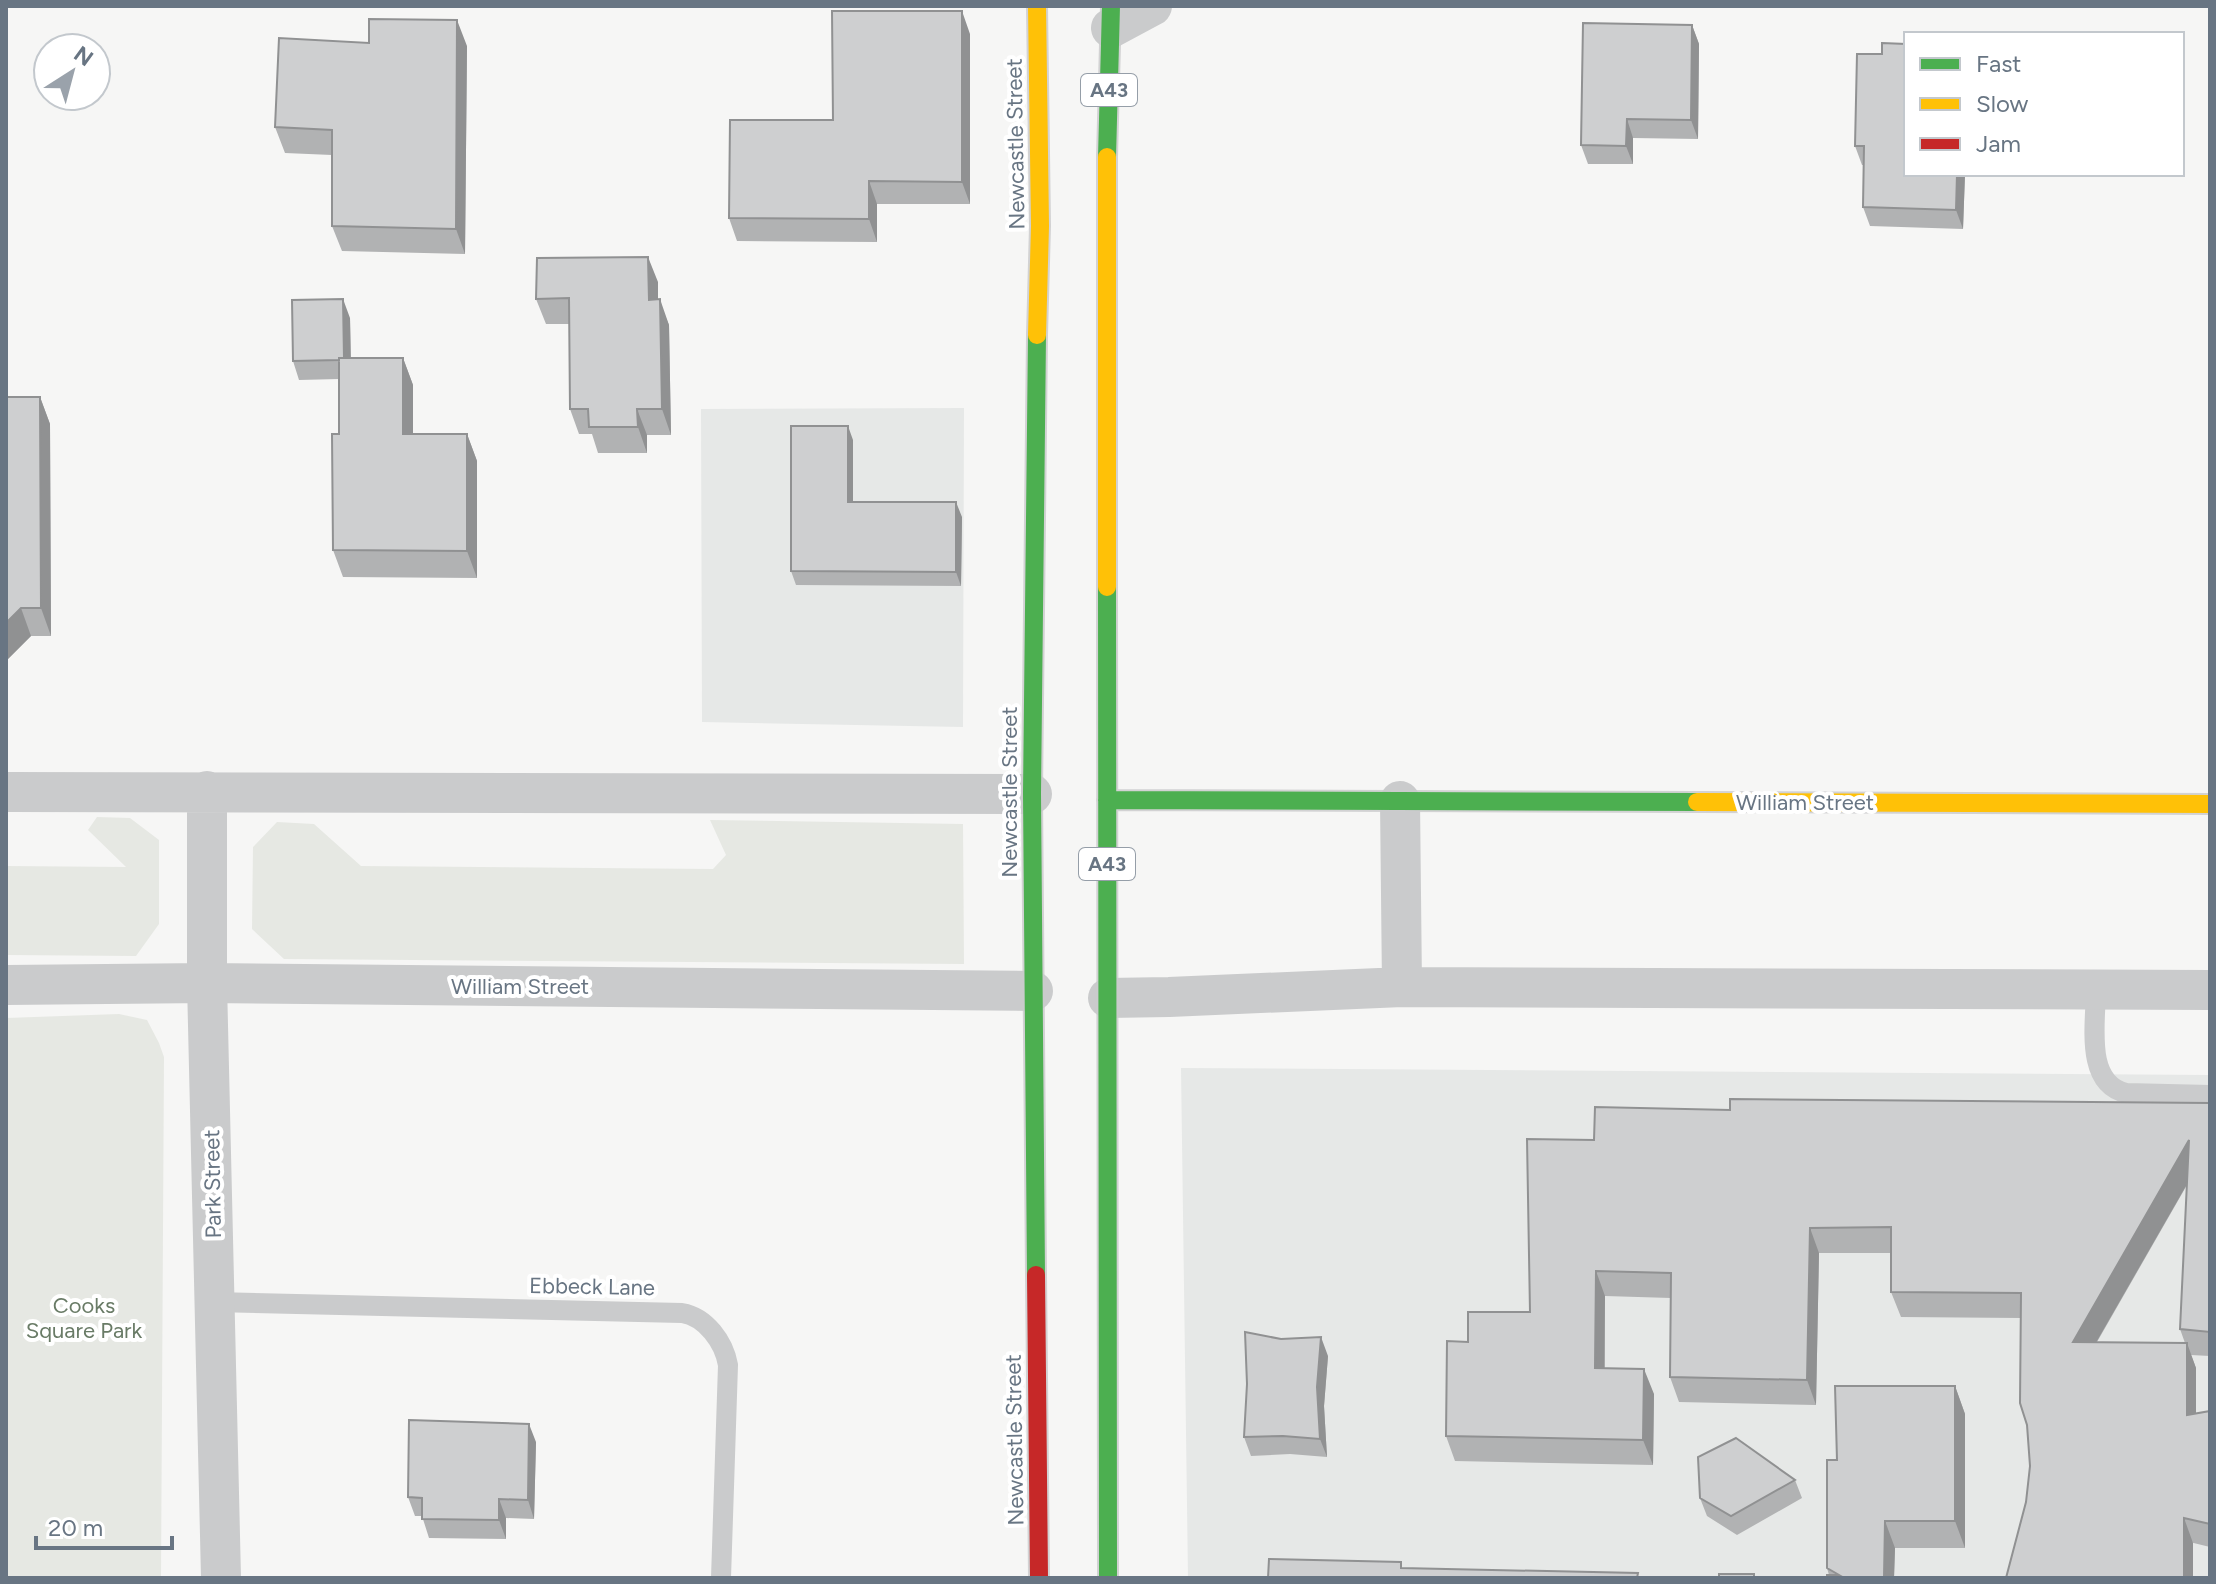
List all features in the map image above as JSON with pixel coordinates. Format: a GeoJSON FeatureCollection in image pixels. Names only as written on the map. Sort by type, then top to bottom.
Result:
{"type":"FeatureCollection","features":[{"type":"Feature","properties":{"kind":"main road","name":"Newcastle Street"},"geometry":{"type":"LineString","coordinates":[[1037,6],[1040,226],[1032,794],[1039,1578]]}},
{"type":"Feature","properties":{"kind":"main road","name":"A43"},"geometry":{"type":"LineString","coordinates":[[1108,1578],[1107,151],[1111,17]]}},
{"type":"Feature","properties":{"kind":"main road","name":"William Street"},"geometry":{"type":"LineString","coordinates":[[1107,800],[2210,804]]}},
{"type":"Feature","properties":{"kind":"street"},"geometry":{"type":"LineString","coordinates":[[1111,17],[1152,6]]}},
{"type":"Feature","properties":{"kind":"street","name":"Park Street"},"geometry":{"type":"LineString","coordinates":[[207,791],[207,983],[221,1578]]}},
{"type":"Feature","properties":{"kind":"street"},"geometry":{"type":"LineString","coordinates":[[6,792],[1032,794]]}},
{"type":"Feature","properties":{"kind":"street"},"geometry":{"type":"LineString","coordinates":[[1400,801],[1402,987]]}},
{"type":"Feature","properties":{"kind":"street","name":"William Street"},"geometry":{"type":"LineString","coordinates":[[6,985],[207,983],[1033,991]]}},
{"type":"Feature","properties":{"kind":"street"},"geometry":{"type":"LineString","coordinates":[[1108,998],[1402,987],[2210,990]]}},
{"type":"Feature","properties":{"kind":"lane"},"geometry":{"type":"LineString","coordinates":[[2096,988],[2097,1060],[2105,1083],[2115,1091],[2126,1093],[2210,1095]]}},
{"type":"Feature","properties":{"kind":"lane","name":"Ebbeck Lane"},"geometry":{"type":"LineString","coordinates":[[214,1302],[682,1313],[695,1317],[716,1336],[728,1365],[721,1578]]}},
{"type":"Feature","properties":{"kind":"shaded area"},"geometry":{"type":"Polygon","coordinates":[[[964,408],[963,727],[702,722],[701,409],[964,408]]]}},
{"type":"Feature","properties":{"kind":"shaded area"},"geometry":{"type":"Polygon","coordinates":[[[1181,1068],[2210,1075],[2210,1578],[1188,1578],[1181,1068]]]}},
{"type":"Feature","properties":{"kind":"green space"},"geometry":{"type":"Polygon","coordinates":[[[97,817],[130,818],[159,840],[159,924],[136,956],[6,955],[6,866],[126,867],[88,830],[97,817]]]}},
{"type":"Feature","properties":{"kind":"green space"},"geometry":{"type":"Polygon","coordinates":[[[710,820],[963,824],[964,964],[284,959],[252,929],[253,847],[277,822],[314,824],[361,866],[713,869],[726,855],[710,820]]]}},
{"type":"Feature","properties":{"kind":"green space","name":"Cooks Square Park"},"geometry":{"type":"Polygon","coordinates":[[[119,1014],[147,1020],[164,1057],[161,1578],[6,1578],[6,1018],[119,1014]]]}},
{"type":"Feature","properties":{"kind":"building"},"geometry":{"type":"Polygon","coordinates":[[[832,11],[962,11],[962,182],[869,181],[869,219],[729,218],[730,120],[833,120],[832,11]]]}},
{"type":"Feature","properties":{"kind":"building"},"geometry":{"type":"Polygon","coordinates":[[[369,19],[457,20],[456,229],[332,226],[332,130],[275,127],[279,38],[369,43],[369,19]]]}},
{"type":"Feature","properties":{"kind":"building"},"geometry":{"type":"Polygon","coordinates":[[[1583,23],[1692,25],[1691,120],[1627,119],[1626,146],[1581,145],[1583,23]]]}},
{"type":"Feature","properties":{"kind":"building"},"geometry":{"type":"Polygon","coordinates":[[[1882,43],[1904,44],[1904,176],[1957,176],[1956,210],[1863,207],[1864,146],[1855,146],[1857,54],[1882,54],[1882,43]]]}},
{"type":"Feature","properties":{"kind":"building"},"geometry":{"type":"Polygon","coordinates":[[[648,257],[649,300],[660,299],[662,409],[637,409],[638,427],[589,427],[588,409],[570,409],[569,298],[536,299],[537,258],[648,257]]]}},
{"type":"Feature","properties":{"kind":"building"},"geometry":{"type":"Polygon","coordinates":[[[343,299],[344,358],[293,361],[292,300],[343,299]]]}},
{"type":"Feature","properties":{"kind":"building"},"geometry":{"type":"Polygon","coordinates":[[[339,358],[403,358],[403,434],[467,434],[467,551],[333,550],[332,434],[339,434],[339,358]]]}},
{"type":"Feature","properties":{"kind":"building"},"geometry":{"type":"Polygon","coordinates":[[[6,397],[40,397],[41,608],[21,608],[6,623],[6,397]]]}},
{"type":"Feature","properties":{"kind":"building"},"geometry":{"type":"Polygon","coordinates":[[[791,426],[848,426],[848,502],[956,502],[956,572],[791,571],[791,426]]]}},
{"type":"Feature","properties":{"kind":"building"},"geometry":{"type":"Polygon","coordinates":[[[1730,1099],[2210,1103],[2210,1332],[2180,1329],[2189,1140],[2073,1342],[2187,1343],[2187,1415],[2210,1411],[2210,1524],[2184,1518],[2184,1578],[2006,1578],[2026,1502],[2030,1466],[2027,1425],[2020,1403],[2021,1293],[1891,1292],[1891,1227],[1810,1228],[1807,1380],[1670,1377],[1671,1273],[1596,1271],[1595,1368],[1644,1369],[1643,1440],[1446,1436],[1447,1341],[1468,1342],[1468,1312],[1530,1312],[1527,1139],[1594,1140],[1595,1107],[1730,1110],[1730,1099]]]}},
{"type":"Feature","properties":{"kind":"building"},"geometry":{"type":"Polygon","coordinates":[[[1245,1332],[1281,1339],[1321,1337],[1317,1387],[1320,1439],[1244,1437],[1247,1384],[1245,1332]]]}},
{"type":"Feature","properties":{"kind":"building"},"geometry":{"type":"Polygon","coordinates":[[[1835,1386],[1955,1386],[1955,1521],[1885,1521],[1884,1578],[1827,1578],[1827,1575],[1839,1575],[1827,1568],[1827,1460],[1837,1460],[1835,1386]]]}},
{"type":"Feature","properties":{"kind":"building"},"geometry":{"type":"Polygon","coordinates":[[[409,1420],[529,1424],[528,1500],[499,1499],[499,1520],[422,1519],[422,1498],[408,1497],[409,1420]]]}},
{"type":"Feature","properties":{"kind":"building"},"geometry":{"type":"Polygon","coordinates":[[[1736,1438],[1795,1480],[1731,1516],[1700,1498],[1698,1457],[1736,1438]]]}},
{"type":"Feature","properties":{"kind":"building"},"geometry":{"type":"Polygon","coordinates":[[[1269,1559],[1401,1562],[1401,1568],[1638,1573],[1637,1578],[1268,1578],[1269,1559]]]}},
{"type":"Feature","properties":{"kind":"building"},"geometry":{"type":"Polygon","coordinates":[[[1719,1574],[1754,1574],[1754,1578],[1719,1578],[1719,1574]]]}},
{"type":"Feature","properties":{"kind":"traffic: fast"},"geometry":{"type":"LineString","coordinates":[[1107,157],[1111,6]]}},
{"type":"Feature","properties":{"kind":"traffic: fast"},"geometry":{"type":"LineString","coordinates":[[1036,1275],[1032,794],[1037,335]]}},
{"type":"Feature","properties":{"kind":"traffic: fast"},"geometry":{"type":"LineString","coordinates":[[1107,587],[1108,1578]]}},
{"type":"Feature","properties":{"kind":"traffic: fast"},"geometry":{"type":"LineString","coordinates":[[1107,800],[1697,802]]}},
{"type":"Feature","properties":{"kind":"traffic: slow"},"geometry":{"type":"LineString","coordinates":[[1037,6],[1040,226],[1037,335]]}},
{"type":"Feature","properties":{"kind":"traffic: slow"},"geometry":{"type":"LineString","coordinates":[[1107,157],[1107,587]]}},
{"type":"Feature","properties":{"kind":"traffic: slow"},"geometry":{"type":"LineString","coordinates":[[1697,802],[2210,804]]}},
{"type":"Feature","properties":{"kind":"traffic: jam"},"geometry":{"type":"LineString","coordinates":[[1036,1275],[1039,1578]]}}]}
